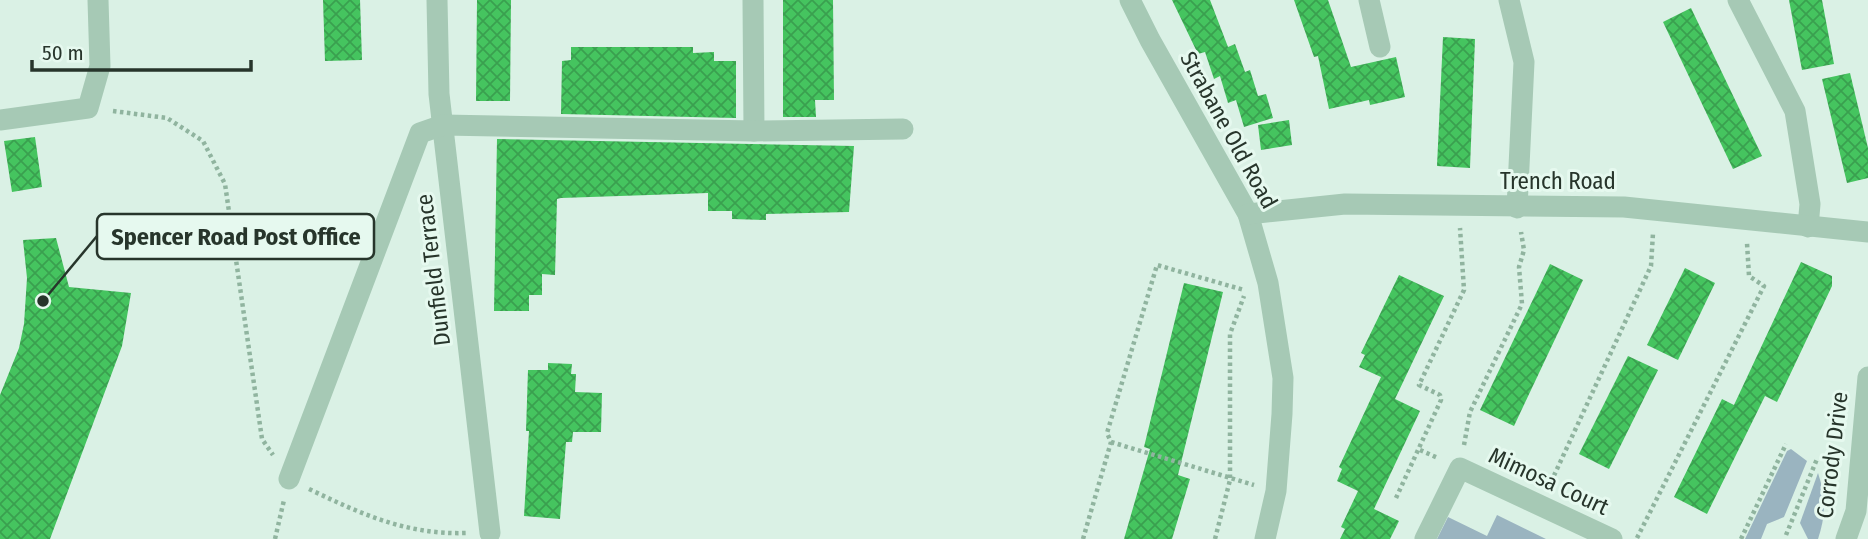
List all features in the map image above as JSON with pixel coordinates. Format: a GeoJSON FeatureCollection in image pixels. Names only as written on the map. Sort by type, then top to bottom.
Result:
{"type":"FeatureCollection","features":[{"type":"Feature","properties":{"kind":"street"},"geometry":{"type":"LineString","coordinates":[[0,121],[88,108],[100,66],[98,0]]}},
{"type":"Feature","properties":{"kind":"street","name":"Dunfield Terrace"},"geometry":{"type":"LineString","coordinates":[[437,0],[439,94],[490,533]]}},
{"type":"Feature","properties":{"kind":"street"},"geometry":{"type":"LineString","coordinates":[[753,0],[754,131]]}},
{"type":"Feature","properties":{"kind":"street","name":"Strabane Old Road"},"geometry":{"type":"LineString","coordinates":[[1130,0],[1156,52],[1248,214],[1268,283],[1283,378],[1276,491],[1265,539]]}},
{"type":"Feature","properties":{"kind":"street"},"geometry":{"type":"LineString","coordinates":[[1369,0],[1380,47]]}},
{"type":"Feature","properties":{"kind":"street"},"geometry":{"type":"LineString","coordinates":[[1509,0],[1524,62],[1517,208]]}},
{"type":"Feature","properties":{"kind":"street"},"geometry":{"type":"LineString","coordinates":[[1738,0],[1795,111],[1810,204],[1808,227]]}},
{"type":"Feature","properties":{"kind":"street"},"geometry":{"type":"LineString","coordinates":[[289,479],[420,133],[443,125],[754,131],[903,129]]}},
{"type":"Feature","properties":{"kind":"street","name":"Trench Road"},"geometry":{"type":"LineString","coordinates":[[1248,214],[1345,204],[1517,208],[1624,207],[1868,232]]}},
{"type":"Feature","properties":{"kind":"street","name":"Corrody Drive"},"geometry":{"type":"LineString","coordinates":[[1846,539],[1862,513],[1868,377]]}},
{"type":"Feature","properties":{"kind":"street","name":"Mimosa Court"},"geometry":{"type":"LineString","coordinates":[[1425,539],[1460,468],[1612,539]]}},
{"type":"Feature","properties":{"kind":"path"},"geometry":{"type":"LineString","coordinates":[[88,108],[167,118],[203,141],[225,184],[262,439],[289,479],[380,522],[435,534],[490,533]]}},
{"type":"Feature","properties":{"kind":"path"},"geometry":{"type":"LineString","coordinates":[[1396,498],[1441,400],[1440,395],[1419,386],[1464,290],[1459,207]]}},
{"type":"Feature","properties":{"kind":"path"},"geometry":{"type":"LineString","coordinates":[[1460,468],[1470,412],[1522,304],[1519,267],[1524,250],[1517,208]]}},
{"type":"Feature","properties":{"kind":"path"},"geometry":{"type":"LineString","coordinates":[[1540,505],[1651,266],[1655,210]]}},
{"type":"Feature","properties":{"kind":"path"},"geometry":{"type":"LineString","coordinates":[[1637,539],[1764,285],[1749,276],[1746,251],[1750,221]]}},
{"type":"Feature","properties":{"kind":"path"},"geometry":{"type":"LineString","coordinates":[[1083,539],[1111,442],[1107,433],[1157,265],[1246,290],[1268,283]]}},
{"type":"Feature","properties":{"kind":"path"},"geometry":{"type":"LineString","coordinates":[[1215,539],[1230,480],[1230,334],[1246,290]]}},
{"type":"Feature","properties":{"kind":"path"},"geometry":{"type":"LineString","coordinates":[[1111,442],[1230,480]]}},
{"type":"Feature","properties":{"kind":"path"},"geometry":{"type":"LineString","coordinates":[[1741,539],[1786,444]]}},
{"type":"Feature","properties":{"kind":"path"},"geometry":{"type":"LineString","coordinates":[[1786,535],[1817,458]]}},
{"type":"Feature","properties":{"kind":"path"},"geometry":{"type":"LineString","coordinates":[[275,539],[289,479]]}},
{"type":"Feature","properties":{"kind":"shaded area"},"geometry":{"type":"Polygon","coordinates":[[[1791,449],[1807,461],[1784,517],[1767,524],[1761,539],[1745,539],[1787,451],[1791,449]]]}},
{"type":"Feature","properties":{"kind":"shaded area"},"geometry":{"type":"Polygon","coordinates":[[[1818,473],[1824,498],[1822,522],[1818,539],[1808,539],[1800,523],[1818,473]]]}},
{"type":"Feature","properties":{"kind":"shaded area"},"geometry":{"type":"Polygon","coordinates":[[[1497,515],[1546,539],[1437,539],[1448,517],[1487,536],[1497,515]]]}},
{"type":"Feature","properties":{"kind":"building"},"geometry":{"type":"Polygon","coordinates":[[[323,0],[360,0],[362,60],[325,61],[323,0]]]}},
{"type":"Feature","properties":{"kind":"building"},"geometry":{"type":"Polygon","coordinates":[[[477,0],[511,0],[510,101],[476,101],[477,0]]]}},
{"type":"Feature","properties":{"kind":"building"},"geometry":{"type":"Polygon","coordinates":[[[783,0],[833,0],[834,100],[815,100],[816,117],[783,117],[783,0]]]}},
{"type":"Feature","properties":{"kind":"building"},"geometry":{"type":"Polygon","coordinates":[[[1172,0],[1210,0],[1228,47],[1235,44],[1245,72],[1250,70],[1258,96],[1266,94],[1273,118],[1244,127],[1236,100],[1228,103],[1220,76],[1214,79],[1205,52],[1198,54],[1172,0]]]}},
{"type":"Feature","properties":{"kind":"building"},"geometry":{"type":"Polygon","coordinates":[[[1294,0],[1328,0],[1351,67],[1396,57],[1405,97],[1370,105],[1369,100],[1329,109],[1318,56],[1314,57],[1294,0]]]}},
{"type":"Feature","properties":{"kind":"building"},"geometry":{"type":"Polygon","coordinates":[[[1789,0],[1822,0],[1834,64],[1802,70],[1789,0]]]}},
{"type":"Feature","properties":{"kind":"building"},"geometry":{"type":"Polygon","coordinates":[[[1691,8],[1762,156],[1733,169],[1663,22],[1691,8]]]}},
{"type":"Feature","properties":{"kind":"building"},"geometry":{"type":"Polygon","coordinates":[[[1443,37],[1475,39],[1470,168],[1437,166],[1443,37]]]}},
{"type":"Feature","properties":{"kind":"building"},"geometry":{"type":"Polygon","coordinates":[[[571,47],[693,47],[693,53],[714,52],[714,61],[736,61],[736,118],[561,114],[562,61],[571,60],[571,47]]]}},
{"type":"Feature","properties":{"kind":"building"},"geometry":{"type":"Polygon","coordinates":[[[1850,73],[1868,148],[1868,178],[1847,183],[1822,79],[1850,73]]]}},
{"type":"Feature","properties":{"kind":"building"},"geometry":{"type":"Polygon","coordinates":[[[1289,120],[1292,145],[1261,150],[1258,125],[1289,120]]]}},
{"type":"Feature","properties":{"kind":"building"},"geometry":{"type":"Polygon","coordinates":[[[35,137],[42,187],[12,192],[4,141],[35,137]]]}},
{"type":"Feature","properties":{"kind":"building"},"geometry":{"type":"Polygon","coordinates":[[[497,139],[854,146],[849,212],[766,214],[766,220],[732,219],[732,211],[708,211],[708,193],[557,199],[555,275],[542,274],[542,295],[529,295],[529,311],[494,311],[497,139]]]}},
{"type":"Feature","properties":{"kind":"building"},"geometry":{"type":"Polygon","coordinates":[[[56,238],[69,287],[131,293],[122,346],[50,539],[0,539],[0,395],[19,348],[24,324],[27,278],[23,240],[56,238]]]}},
{"type":"Feature","properties":{"kind":"building"},"geometry":{"type":"Polygon","coordinates":[[[1801,262],[1832,276],[1832,286],[1777,402],[1765,396],[1707,514],[1674,497],[1722,399],[1734,405],[1801,262]]]}},
{"type":"Feature","properties":{"kind":"building"},"geometry":{"type":"Polygon","coordinates":[[[1550,264],[1583,280],[1514,426],[1480,410],[1550,264]]]}},
{"type":"Feature","properties":{"kind":"building"},"geometry":{"type":"Polygon","coordinates":[[[1685,268],[1715,283],[1678,360],[1647,345],[1685,268]]]}},
{"type":"Feature","properties":{"kind":"building"},"geometry":{"type":"Polygon","coordinates":[[[1399,275],[1444,296],[1395,399],[1420,411],[1374,509],[1399,521],[1390,539],[1340,539],[1345,529],[1341,527],[1358,491],[1337,481],[1342,469],[1339,467],[1381,377],[1359,367],[1365,355],[1361,353],[1399,275]]]}},
{"type":"Feature","properties":{"kind":"building"},"geometry":{"type":"Polygon","coordinates":[[[1184,283],[1223,292],[1178,475],[1190,479],[1172,539],[1124,539],[1150,449],[1144,447],[1184,283]]]}},
{"type":"Feature","properties":{"kind":"building"},"geometry":{"type":"Polygon","coordinates":[[[1628,356],[1658,370],[1609,469],[1579,454],[1628,356]]]}},
{"type":"Feature","properties":{"kind":"building"},"geometry":{"type":"Polygon","coordinates":[[[548,363],[572,364],[571,374],[576,374],[575,392],[602,393],[601,432],[573,432],[572,442],[566,442],[560,519],[524,516],[529,431],[526,431],[528,370],[548,370],[548,363]]]}},
{"type":"Feature","properties":{"kind":"place","name":"Spencer Road Post Office"},"geometry":{"type":"Point","coordinates":[43,301]}}]}
